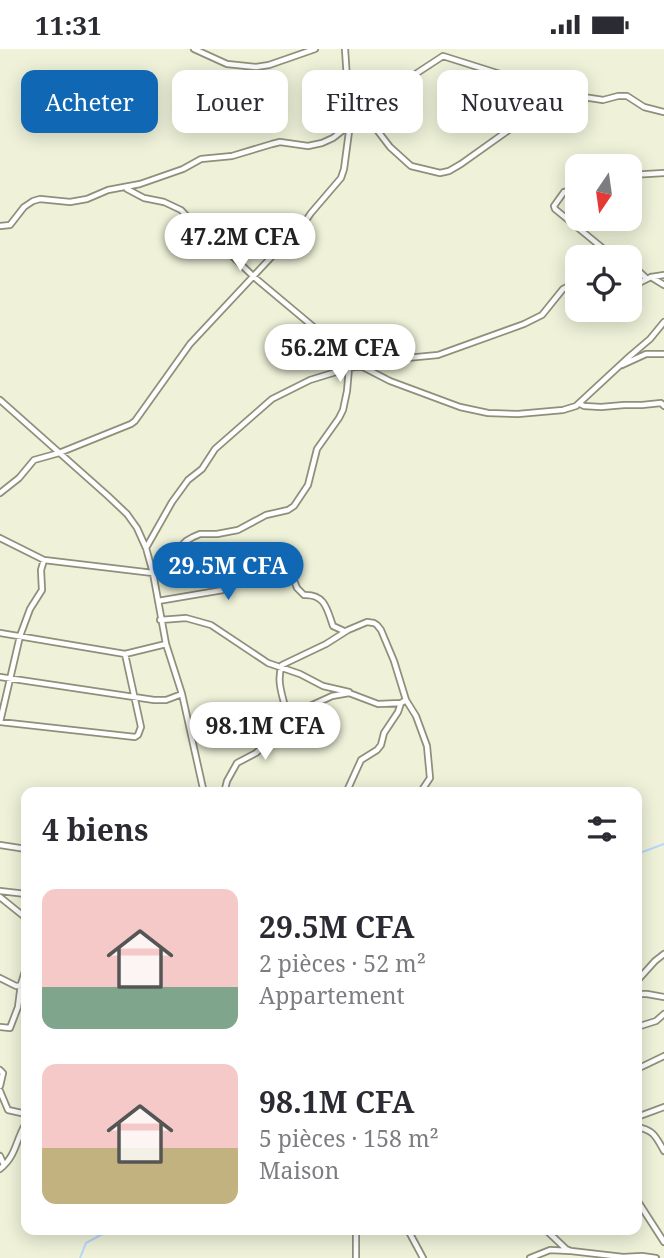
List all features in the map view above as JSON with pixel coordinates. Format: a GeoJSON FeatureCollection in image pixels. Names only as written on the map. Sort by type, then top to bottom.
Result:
{"type":"FeatureCollection","features":[{"type":"Feature","properties":{"kind":"street"},"geometry":{"type":"LineString","coordinates":[[194,49],[227,64],[256,67],[264,67],[315,49]]}},
{"type":"Feature","properties":{"kind":"street"},"geometry":{"type":"LineString","coordinates":[[345,49],[347,70]]}},
{"type":"Feature","properties":{"kind":"street"},"geometry":{"type":"LineString","coordinates":[[422,70],[443,56],[487,70]]}},
{"type":"Feature","properties":{"kind":"street"},"geometry":{"type":"LineString","coordinates":[[588,98],[603,100],[630,96],[644,107],[664,112]]}},
{"type":"Feature","properties":{"kind":"street"},"geometry":{"type":"LineString","coordinates":[[0,226],[10,225],[24,207],[40,199],[79,201],[174,172],[201,159],[232,156],[272,143],[308,146],[322,143],[339,133]]}},
{"type":"Feature","properties":{"kind":"street"},"geometry":{"type":"LineString","coordinates":[[0,493],[19,478],[34,460],[59,453],[135,421],[190,344],[296,235],[341,177],[350,133]]}},
{"type":"Feature","properties":{"kind":"street"},"geometry":{"type":"LineString","coordinates":[[378,133],[411,166],[440,173],[469,159],[503,133]]}},
{"type":"Feature","properties":{"kind":"street"},"geometry":{"type":"LineString","coordinates":[[642,174],[664,173]]}},
{"type":"Feature","properties":{"kind":"street"},"geometry":{"type":"LineString","coordinates":[[126,188],[144,198],[164,202],[181,210],[206,236],[226,250],[254,277],[359,365],[390,381],[460,407],[518,414],[563,410],[580,404],[663,326]]}},
{"type":"Feature","properties":{"kind":"street"},"geometry":{"type":"LineString","coordinates":[[565,192],[554,206],[565,217]]}},
{"type":"Feature","properties":{"kind":"street"},"geometry":{"type":"LineString","coordinates":[[583,231],[600,245]]}},
{"type":"Feature","properties":{"kind":"street"},"geometry":{"type":"LineString","coordinates":[[642,272],[664,285]]}},
{"type":"Feature","properties":{"kind":"street"},"geometry":{"type":"LineString","coordinates":[[642,281],[649,277],[664,275]]}},
{"type":"Feature","properties":{"kind":"street"},"geometry":{"type":"LineString","coordinates":[[146,548],[188,480],[202,469],[215,449],[263,405],[310,380],[359,365],[438,355],[524,324],[542,315],[565,288]]}},
{"type":"Feature","properties":{"kind":"street"},"geometry":{"type":"LineString","coordinates":[[616,369],[646,354],[664,354]]}},
{"type":"Feature","properties":{"kind":"street"},"geometry":{"type":"LineString","coordinates":[[153,573],[193,537],[237,530],[266,515],[294,506],[308,485],[320,444],[343,410],[349,368]]}},
{"type":"Feature","properties":{"kind":"street"},"geometry":{"type":"LineString","coordinates":[[0,400],[127,514],[137,528],[153,573],[160,620],[182,694],[203,787]]}},
{"type":"Feature","properties":{"kind":"street"},"geometry":{"type":"LineString","coordinates":[[580,404],[601,407],[664,405]]}},
{"type":"Feature","properties":{"kind":"street"},"geometry":{"type":"LineString","coordinates":[[0,538],[44,560],[153,573]]}},
{"type":"Feature","properties":{"kind":"street"},"geometry":{"type":"LineString","coordinates":[[44,560],[40,570],[42,590],[30,609],[20,636],[0,722],[135,737],[141,727],[125,654]]}},
{"type":"Feature","properties":{"kind":"street"},"geometry":{"type":"LineString","coordinates":[[158,601],[223,590],[286,560],[298,589],[304,595],[312,595],[323,602],[333,626],[344,631]]}},
{"type":"Feature","properties":{"kind":"street"},"geometry":{"type":"LineString","coordinates":[[160,620],[186,618],[211,625],[262,660],[323,686],[378,704],[403,702]]}},
{"type":"Feature","properties":{"kind":"street"},"geometry":{"type":"LineString","coordinates":[[281,667],[326,644],[344,631],[367,622],[377,625],[394,661],[403,702],[416,716],[428,753],[430,778],[424,787]]}},
{"type":"Feature","properties":{"kind":"street"},"geometry":{"type":"LineString","coordinates":[[0,633],[125,654],[166,644]]}},
{"type":"Feature","properties":{"kind":"street"},"geometry":{"type":"LineString","coordinates":[[281,667],[281,691],[288,719]]}},
{"type":"Feature","properties":{"kind":"street"},"geometry":{"type":"LineString","coordinates":[[0,677],[161,700],[182,694]]}},
{"type":"Feature","properties":{"kind":"street"},"geometry":{"type":"LineString","coordinates":[[226,787],[234,767],[259,750],[288,719],[321,701],[349,693]]}},
{"type":"Feature","properties":{"kind":"street"},"geometry":{"type":"LineString","coordinates":[[349,787],[361,760],[381,745],[384,733],[403,702]]}},
{"type":"Feature","properties":{"kind":"street"},"geometry":{"type":"LineString","coordinates":[[0,845],[21,848]]}},
{"type":"Feature","properties":{"kind":"street"},"geometry":{"type":"LineString","coordinates":[[0,891],[21,893]]}},
{"type":"Feature","properties":{"kind":"street"},"geometry":{"type":"LineString","coordinates":[[0,899],[21,914]]}},
{"type":"Feature","properties":{"kind":"street"},"geometry":{"type":"LineString","coordinates":[[642,975],[664,954]]}},
{"type":"Feature","properties":{"kind":"street"},"geometry":{"type":"LineString","coordinates":[[0,978],[16,986],[21,985]]}},
{"type":"Feature","properties":{"kind":"street"},"geometry":{"type":"LineString","coordinates":[[0,1027],[10,1028],[21,993]]}},
{"type":"Feature","properties":{"kind":"street"},"geometry":{"type":"LineString","coordinates":[[642,994],[664,997]]}},
{"type":"Feature","properties":{"kind":"street"},"geometry":{"type":"LineString","coordinates":[[642,1025],[656,1021],[664,1014]]}},
{"type":"Feature","properties":{"kind":"street"},"geometry":{"type":"LineString","coordinates":[[642,1067],[664,1056]]}},
{"type":"Feature","properties":{"kind":"street"},"geometry":{"type":"LineString","coordinates":[[0,1070],[3,1073],[0,1088],[3,1106],[21,1113]]}},
{"type":"Feature","properties":{"kind":"street"},"geometry":{"type":"LineString","coordinates":[[642,1115],[664,1107]]}},
{"type":"Feature","properties":{"kind":"street"},"geometry":{"type":"LineString","coordinates":[[642,1128],[653,1133],[664,1151]]}},
{"type":"Feature","properties":{"kind":"street"},"geometry":{"type":"LineString","coordinates":[[2,1167],[11,1158],[21,1131]]}},
{"type":"Feature","properties":{"kind":"street"},"geometry":{"type":"LineString","coordinates":[[0,1156],[2,1167]]}},
{"type":"Feature","properties":{"kind":"street"},"geometry":{"type":"LineString","coordinates":[[642,1208],[664,1242]]}},
{"type":"Feature","properties":{"kind":"street"},"geometry":{"type":"LineString","coordinates":[[356,1235],[356,1258]]}},
{"type":"Feature","properties":{"kind":"street"},"geometry":{"type":"LineString","coordinates":[[411,1235],[424,1258]]}},
{"type":"Feature","properties":{"kind":"street"},"geometry":{"type":"LineString","coordinates":[[551,1235],[571,1251]]}},
{"type":"Feature","properties":{"kind":"street"},"geometry":{"type":"LineString","coordinates":[[530,1258],[550,1250],[656,1258]]}},
{"type":"Feature","properties":{"kind":"waterway"},"geometry":{"type":"LineString","coordinates":[[642,852],[664,844]]}},
{"type":"Feature","properties":{"kind":"waterway"},"geometry":{"type":"LineString","coordinates":[[80,1258],[86,1243],[101,1235]]}}]}
